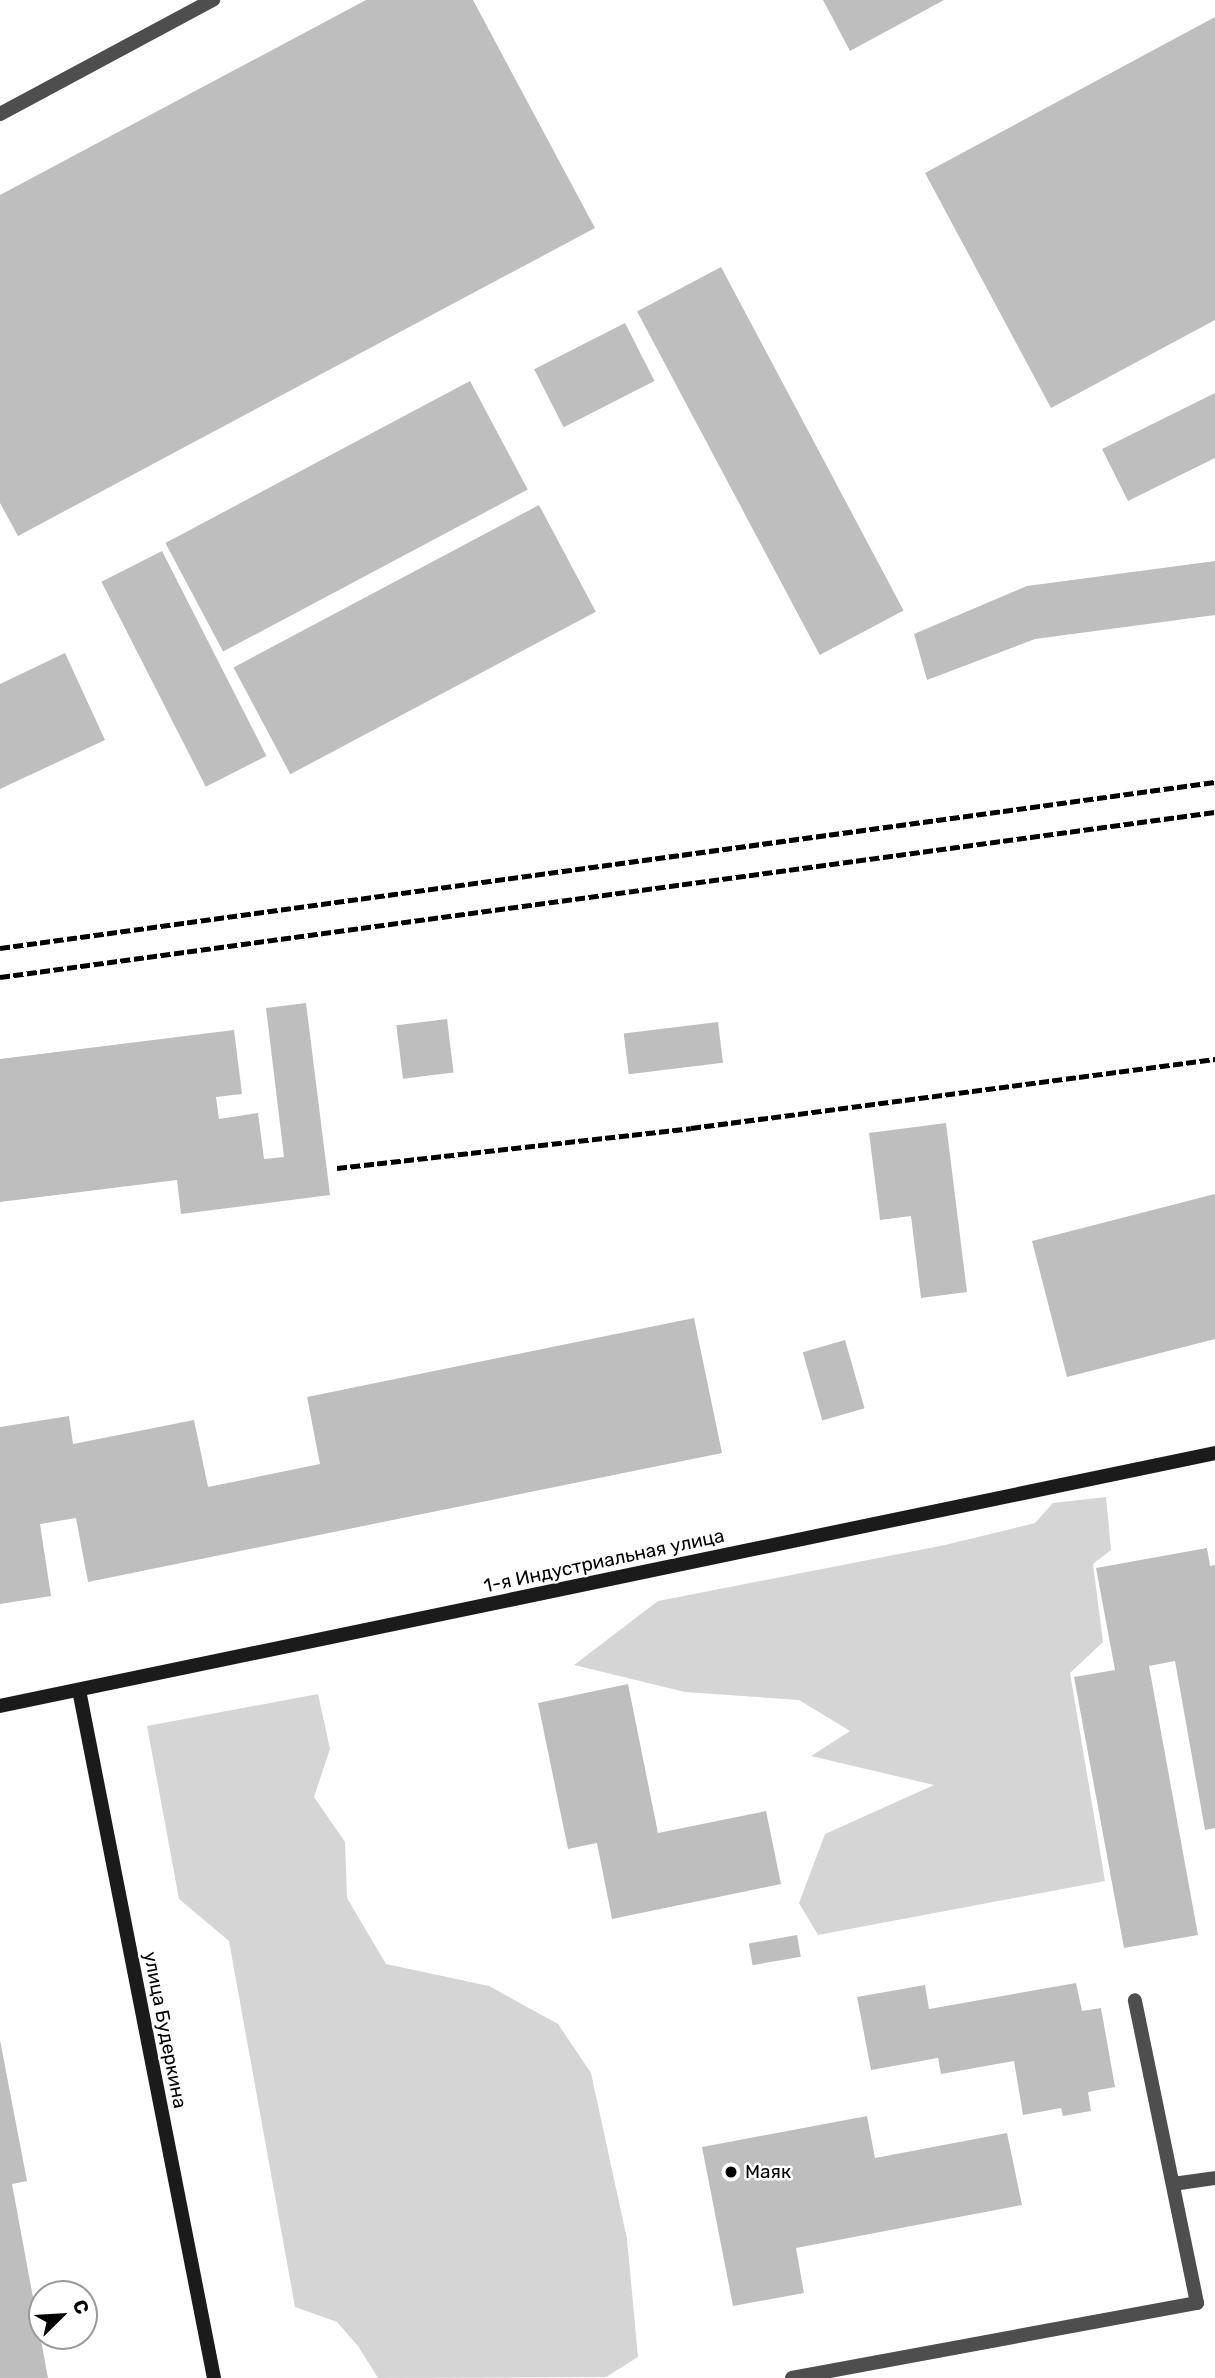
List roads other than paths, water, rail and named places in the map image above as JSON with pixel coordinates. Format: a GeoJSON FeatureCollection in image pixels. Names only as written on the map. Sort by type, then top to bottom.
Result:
{"type":"FeatureCollection","features":[{"type":"Feature","properties":{"kind":"main road","name":"1-я Индустриальная улица"},"geometry":{"type":"LineString","coordinates":[[0,1706],[1215,1452]]}},
{"type":"Feature","properties":{"kind":"main road","name":"улица Будеркина"},"geometry":{"type":"LineString","coordinates":[[79,1690],[214,2378]]}},
{"type":"Feature","properties":{"kind":"lane"},"geometry":{"type":"LineString","coordinates":[[0,114],[213,0]]}},
{"type":"Feature","properties":{"kind":"lane"},"geometry":{"type":"LineString","coordinates":[[792,2378],[1197,2303],[1135,2000]]}},
{"type":"Feature","properties":{"kind":"lane"},"geometry":{"type":"LineString","coordinates":[[1173,2184],[1215,2178]]}},
{"type":"Feature","properties":{"kind":"railway"},"geometry":{"type":"LineString","coordinates":[[0,948],[1215,782]]}},
{"type":"Feature","properties":{"kind":"railway"},"geometry":{"type":"LineString","coordinates":[[0,977],[1215,812]]}},
{"type":"Feature","properties":{"kind":"railway"},"geometry":{"type":"LineString","coordinates":[[337,1168],[691,1128],[1215,1059]]}},
{"type":"Feature","properties":{"kind":"place","name":"Маяк"},"geometry":{"type":"Point","coordinates":[731,2172]}}]}
